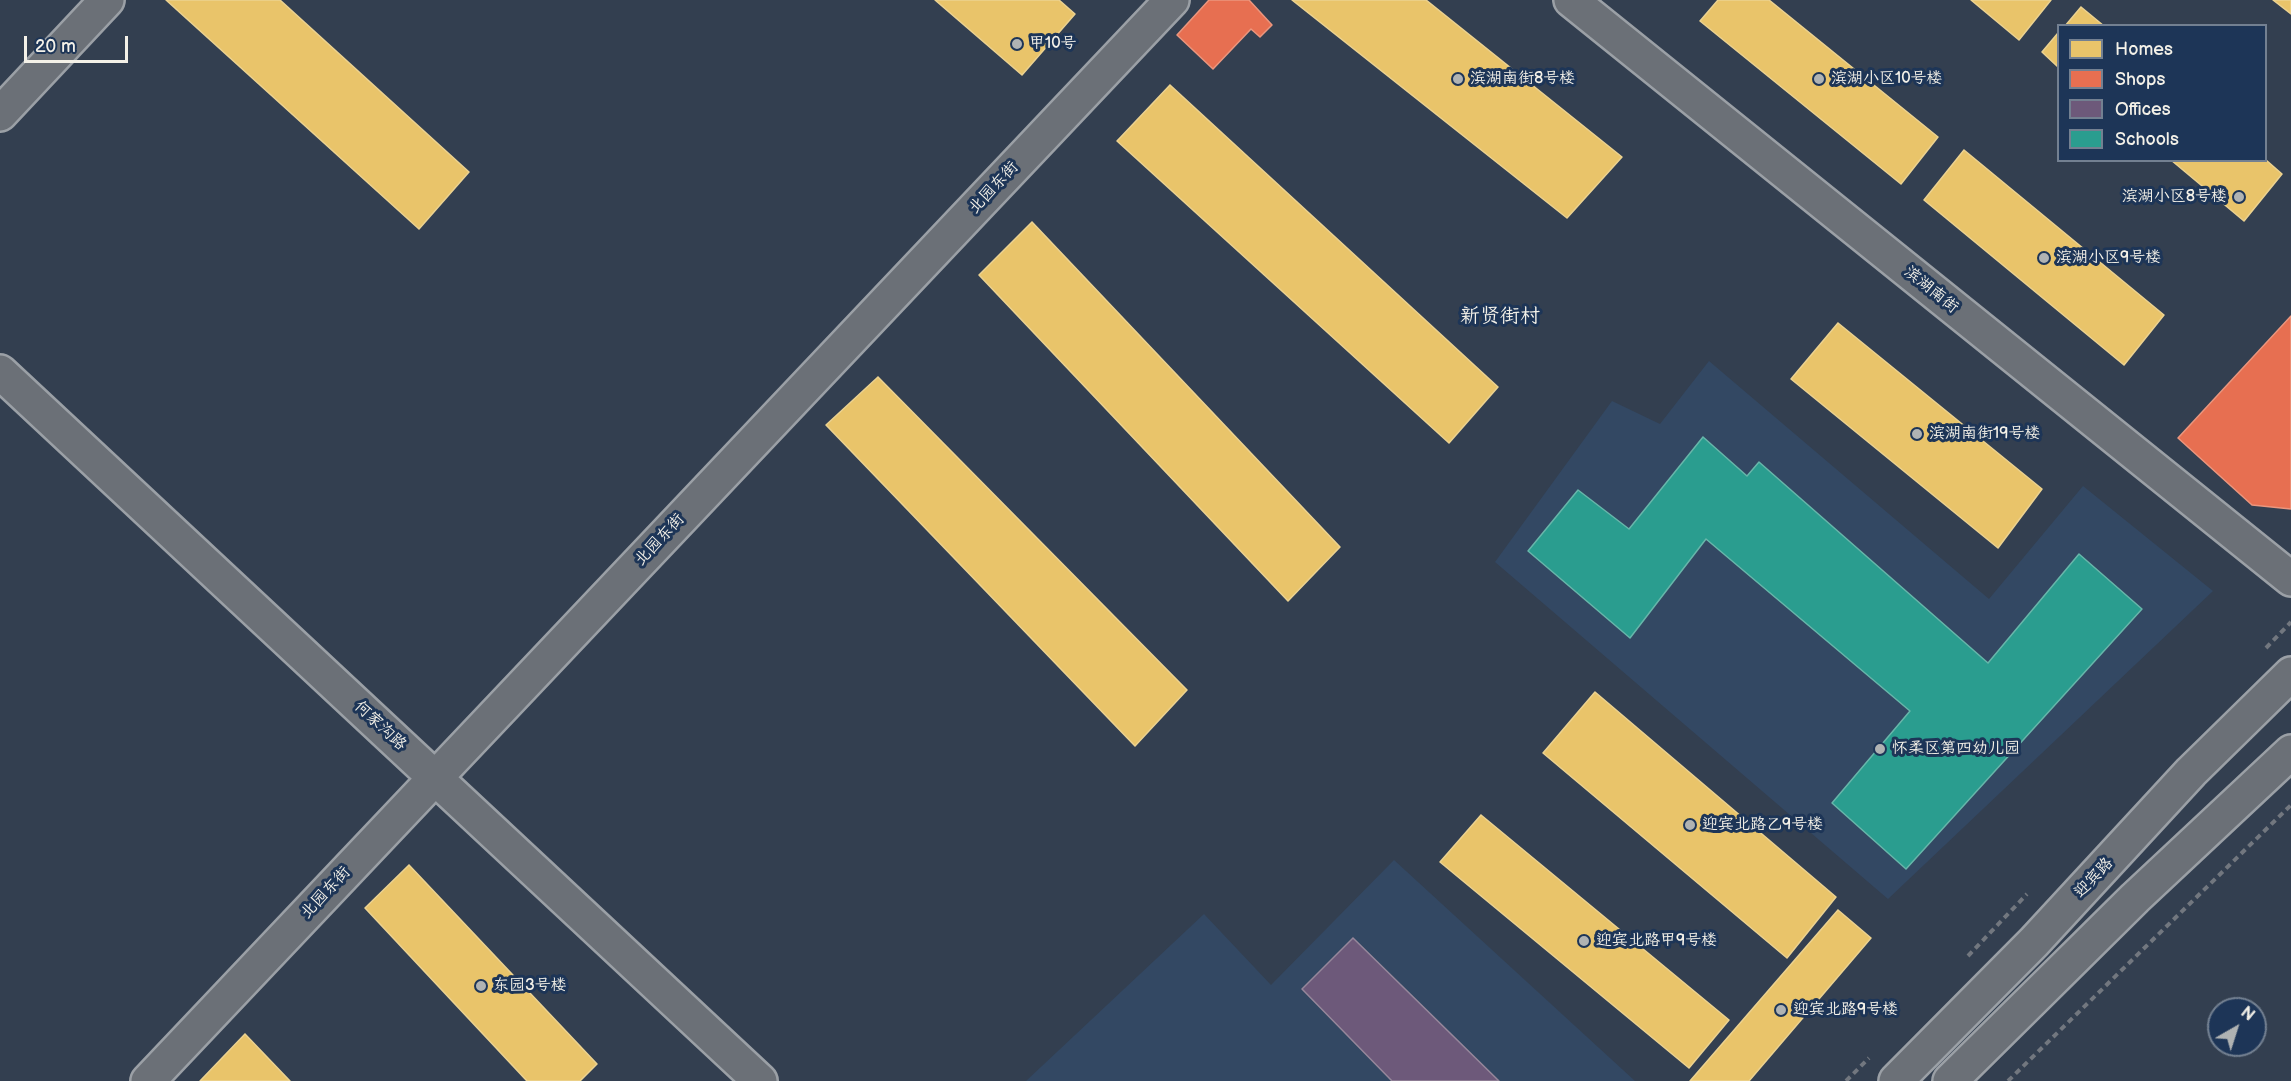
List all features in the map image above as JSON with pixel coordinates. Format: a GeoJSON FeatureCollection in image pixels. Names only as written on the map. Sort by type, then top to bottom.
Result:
{"type":"FeatureCollection","features":[{"type":"Feature","properties":{"kind":"street"},"geometry":{"type":"LineString","coordinates":[[0,114],[107,0]]}},
{"type":"Feature","properties":{"kind":"street","name":"北园东街"},"geometry":{"type":"LineString","coordinates":[[148,1081],[1172,0]]}},
{"type":"Feature","properties":{"kind":"street","name":"滨湖南街"},"geometry":{"type":"LineString","coordinates":[[1571,0],[2291,579]]}},
{"type":"Feature","properties":{"kind":"street","name":"何家沟路"},"geometry":{"type":"LineString","coordinates":[[0,372],[760,1081]]}},
{"type":"Feature","properties":{"kind":"street","name":"迎宾路"},"geometry":{"type":"LineString","coordinates":[[1896,1081],[2034,942],[2191,772],[2291,674]]}},
{"type":"Feature","properties":{"kind":"street"},"geometry":{"type":"LineString","coordinates":[[1950,1081],[2134,898],[2291,752]]}},
{"type":"Feature","properties":{"kind":"path"},"geometry":{"type":"LineString","coordinates":[[2008,1081],[2291,805]]}},
{"type":"Feature","properties":{"kind":"shaded area","name":"怀柔区第四幼儿园"},"geometry":{"type":"Polygon","coordinates":[[[1709,361],[1989,599],[2083,486],[2213,591],[1888,899],[1495,562],[1612,401],[1660,424],[1709,361]]]}},
{"type":"Feature","properties":{"kind":"shaded area"},"geometry":{"type":"Polygon","coordinates":[[[1394,860],[1635,1081],[1026,1081],[1204,914],[1271,985],[1394,860]]]}},
{"type":"Feature","properties":{"kind":"building: Homes"},"geometry":{"type":"Polygon","coordinates":[[[166,0],[280,0],[469,172],[419,229],[166,0]]]}},
{"type":"Feature","properties":{"kind":"building: Homes","name":"甲10号"},"geometry":{"type":"Polygon","coordinates":[[[935,0],[1059,0],[1075,14],[1022,75],[935,0]]]}},
{"type":"Feature","properties":{"kind":"building: Homes","name":"滨湖南街8号楼"},"geometry":{"type":"Polygon","coordinates":[[[1292,0],[1426,0],[1622,157],[1567,218],[1292,0]]]}},
{"type":"Feature","properties":{"kind":"building: Homes","name":"滨湖小区10号楼"},"geometry":{"type":"Polygon","coordinates":[[[1718,0],[1769,0],[1938,137],[1901,184],[1700,21],[1718,0]]]}},
{"type":"Feature","properties":{"kind":"building: Homes"},"geometry":{"type":"Polygon","coordinates":[[[1971,0],[2051,0],[2019,40],[1971,0]]]}},
{"type":"Feature","properties":{"kind":"building: Homes"},"geometry":{"type":"Polygon","coordinates":[[[2273,0],[2291,0],[2291,14],[2273,0]]]}},
{"type":"Feature","properties":{"kind":"building: Homes"},"geometry":{"type":"Polygon","coordinates":[[[2081,7],[2102,24],[2067,24],[2081,7]]]}},
{"type":"Feature","properties":{"kind":"building: Homes"},"geometry":{"type":"Polygon","coordinates":[[[2057,34],[2057,66],[2042,52],[2057,34]]]}},
{"type":"Feature","properties":{"kind":"building: Homes"},"geometry":{"type":"Polygon","coordinates":[[[1170,85],[1498,387],[1449,443],[1117,141],[1170,85]]]}},
{"type":"Feature","properties":{"kind":"building: Homes","name":"滨湖小区9号楼"},"geometry":{"type":"Polygon","coordinates":[[[1964,150],[2164,315],[2124,365],[1924,200],[1964,150]]]}},
{"type":"Feature","properties":{"kind":"building: Homes","name":"滨湖小区8号楼"},"geometry":{"type":"Polygon","coordinates":[[[2267,161],[2282,174],[2244,221],[2173,162],[2267,161]]]}},
{"type":"Feature","properties":{"kind":"building: Homes"},"geometry":{"type":"Polygon","coordinates":[[[1032,222],[1340,547],[1288,601],[979,275],[1032,222]]]}},
{"type":"Feature","properties":{"kind":"building: Homes","name":"滨湖南街19号楼"},"geometry":{"type":"Polygon","coordinates":[[[1838,323],[2042,489],[1998,548],[1791,379],[1838,323]]]}},
{"type":"Feature","properties":{"kind":"building: Homes"},"geometry":{"type":"Polygon","coordinates":[[[878,377],[1187,690],[1135,746],[826,425],[878,377]]]}},
{"type":"Feature","properties":{"kind":"building: Homes","name":"迎宾北路乙9号楼"},"geometry":{"type":"Polygon","coordinates":[[[1595,692],[1836,897],[1787,958],[1543,753],[1595,692]]]}},
{"type":"Feature","properties":{"kind":"building: Homes","name":"迎宾北路甲9号楼"},"geometry":{"type":"Polygon","coordinates":[[[1481,815],[1729,1020],[1689,1068],[1440,862],[1481,815]]]}},
{"type":"Feature","properties":{"kind":"building: Homes","name":"东园3号楼"},"geometry":{"type":"Polygon","coordinates":[[[409,865],[597,1064],[580,1081],[527,1081],[365,908],[409,865]]]}},
{"type":"Feature","properties":{"kind":"building: Homes","name":"迎宾北路9号楼"},"geometry":{"type":"Polygon","coordinates":[[[1838,910],[1871,938],[1749,1081],[1690,1081],[1838,910]]]}},
{"type":"Feature","properties":{"kind":"building: Homes"},"geometry":{"type":"Polygon","coordinates":[[[245,1034],[290,1081],[200,1081],[245,1034]]]}},
{"type":"Feature","properties":{"kind":"building: Shops"},"geometry":{"type":"Polygon","coordinates":[[[1209,0],[1249,0],[1272,25],[1260,37],[1251,29],[1213,69],[1177,35],[1209,0]]]}},
{"type":"Feature","properties":{"kind":"building: Shops"},"geometry":{"type":"Polygon","coordinates":[[[2291,316],[2291,509],[2252,505],[2178,438],[2291,316]]]}},
{"type":"Feature","properties":{"kind":"building: Offices"},"geometry":{"type":"Polygon","coordinates":[[[1353,938],[1499,1081],[1392,1081],[1302,989],[1353,938]]]}},
{"type":"Feature","properties":{"kind":"building: Schools"},"geometry":{"type":"Polygon","coordinates":[[[1703,437],[1747,476],[1759,462],[1988,663],[2079,554],[2142,609],[1906,869],[1832,803],[1910,711],[1706,539],[1630,638],[1528,551],[1578,490],[1629,529],[1703,437]]]}},
{"type":"Feature","properties":{"kind":"place","name":"甲10号"},"geometry":{"type":"Point","coordinates":[1017,44]}},
{"type":"Feature","properties":{"kind":"place","name":"滨湖南街8号楼"},"geometry":{"type":"Point","coordinates":[1458,79]}},
{"type":"Feature","properties":{"kind":"place","name":"滨湖小区10号楼"},"geometry":{"type":"Point","coordinates":[1819,79]}},
{"type":"Feature","properties":{"kind":"place","name":"滨湖小区8号楼"},"geometry":{"type":"Point","coordinates":[2239,197]}},
{"type":"Feature","properties":{"kind":"place","name":"滨湖小区9号楼"},"geometry":{"type":"Point","coordinates":[2044,258]}},
{"type":"Feature","properties":{"kind":"place","name":"滨湖南街19号楼"},"geometry":{"type":"Point","coordinates":[1917,434]}},
{"type":"Feature","properties":{"kind":"place","name":"怀柔区第四幼儿园"},"geometry":{"type":"Point","coordinates":[1880,749]}},
{"type":"Feature","properties":{"kind":"place","name":"迎宾北路乙9号楼"},"geometry":{"type":"Point","coordinates":[1690,825]}},
{"type":"Feature","properties":{"kind":"place","name":"迎宾北路甲9号楼"},"geometry":{"type":"Point","coordinates":[1584,941]}},
{"type":"Feature","properties":{"kind":"place","name":"东园3号楼"},"geometry":{"type":"Point","coordinates":[481,986]}},
{"type":"Feature","properties":{"kind":"place","name":"迎宾北路9号楼"},"geometry":{"type":"Point","coordinates":[1781,1010]}},
{"type":"Feature","properties":{"kind":"district","name":"新贤街村"},"geometry":{"type":"Point","coordinates":[1500,317]}}]}
